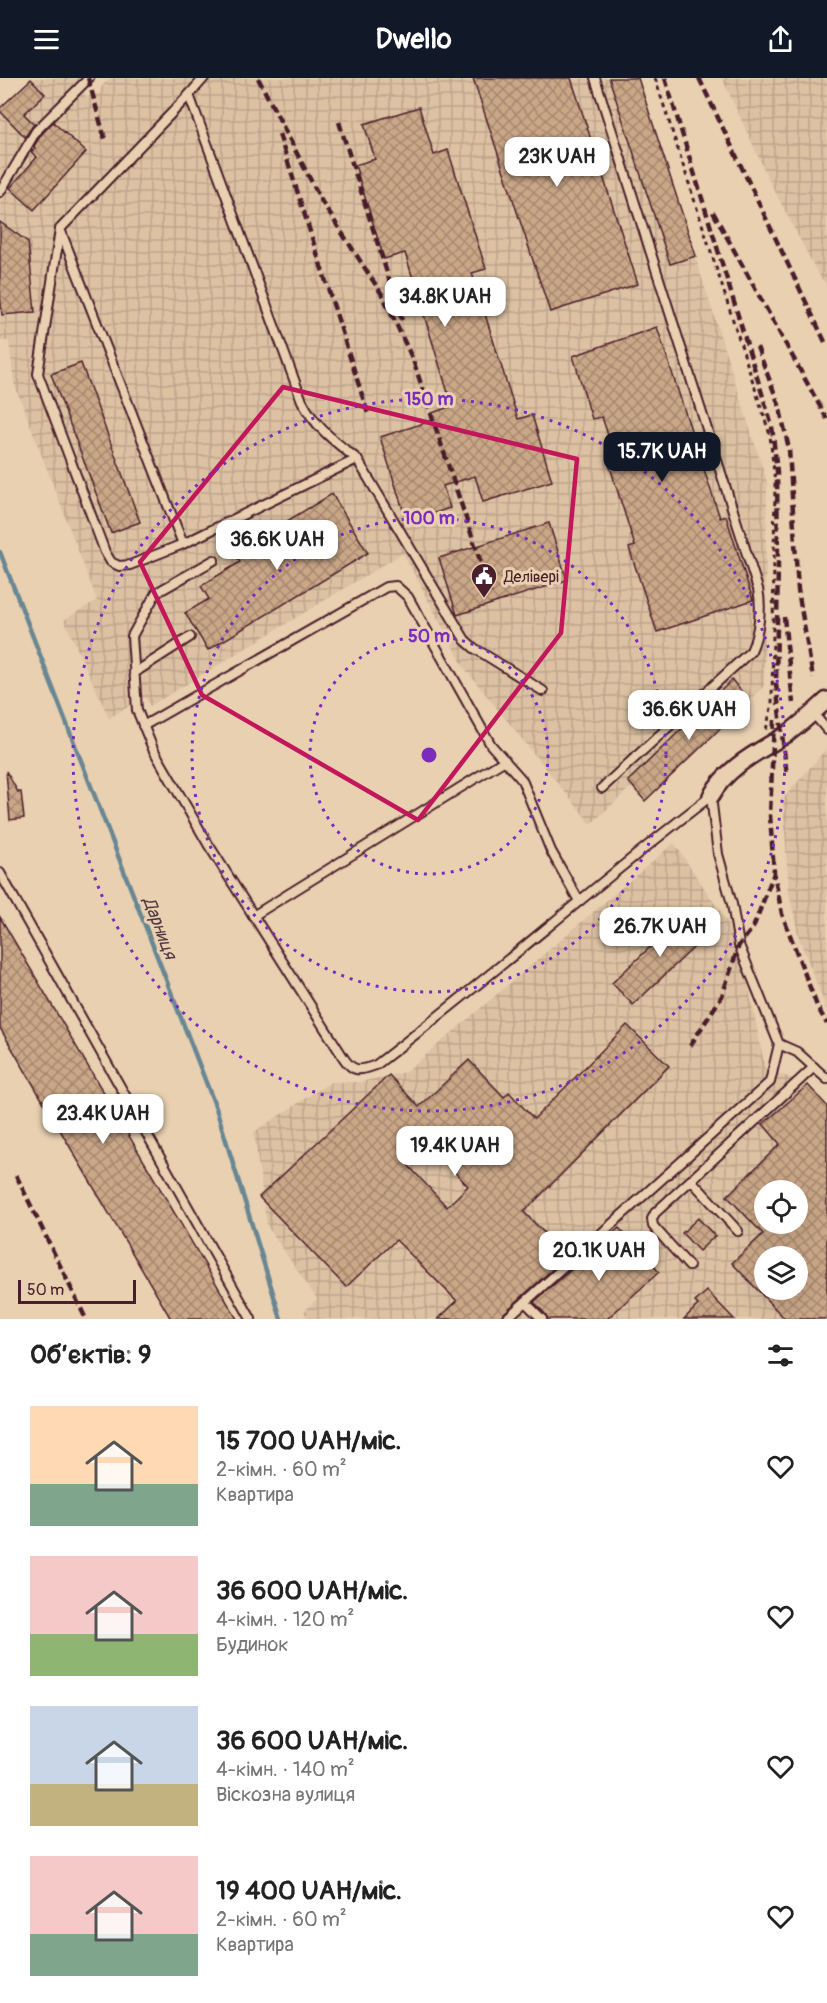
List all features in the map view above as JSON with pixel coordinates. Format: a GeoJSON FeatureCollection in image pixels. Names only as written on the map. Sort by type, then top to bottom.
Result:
{"type":"FeatureCollection","features":[{"type":"Feature","properties":{"kind":"street"},"geometry":{"type":"LineString","coordinates":[[711,796],[718,783],[733,769],[788,733],[827,700]]}},
{"type":"Feature","properties":{"kind":"lane"},"geometry":{"type":"LineString","coordinates":[[0,192],[36,131],[88,78]]}},
{"type":"Feature","properties":{"kind":"lane"},"geometry":{"type":"LineString","coordinates":[[204,78],[60,230],[38,374],[105,552],[111,562],[119,566],[130,565],[183,544],[357,459]]}},
{"type":"Feature","properties":{"kind":"lane"},"geometry":{"type":"LineString","coordinates":[[595,78],[758,589],[760,602],[751,651],[602,789]]}},
{"type":"Feature","properties":{"kind":"lane"},"geometry":{"type":"LineString","coordinates":[[189,95],[302,401],[310,416],[329,437],[357,459],[465,640],[543,691]]}},
{"type":"Feature","properties":{"kind":"lane"},"geometry":{"type":"LineString","coordinates":[[60,230],[183,544]]}},
{"type":"Feature","properties":{"kind":"lane"},"geometry":{"type":"LineString","coordinates":[[214,560],[156,593],[132,636],[137,710],[153,749],[208,844],[348,1065],[354,1069],[366,1069],[376,1065],[442,1014],[645,846],[711,796]]}},
{"type":"Feature","properties":{"kind":"lane"},"geometry":{"type":"LineString","coordinates":[[143,726],[386,586],[396,585],[408,597],[491,745],[522,780],[552,851],[579,901]]}},
{"type":"Feature","properties":{"kind":"lane"},"geometry":{"type":"LineString","coordinates":[[134,673],[190,637]]}},
{"type":"Feature","properties":{"kind":"lane"},"geometry":{"type":"LineString","coordinates":[[813,713],[827,730]]}},
{"type":"Feature","properties":{"kind":"lane"},"geometry":{"type":"LineString","coordinates":[[253,916],[505,760]]}},
{"type":"Feature","properties":{"kind":"lane"},"geometry":{"type":"LineString","coordinates":[[506,1319],[770,1082],[779,1044],[739,945],[732,904],[718,854],[711,796]]}},
{"type":"Feature","properties":{"kind":"lane"},"geometry":{"type":"LineString","coordinates":[[0,873],[251,1319]]}},
{"type":"Feature","properties":{"kind":"lane"},"geometry":{"type":"LineString","coordinates":[[779,1044],[797,1052],[827,1080]]}},
{"type":"Feature","properties":{"kind":"lane"},"geometry":{"type":"LineString","coordinates":[[689,1266],[653,1226],[652,1219],[655,1213],[814,1067]]}},
{"type":"Feature","properties":{"kind":"lane"},"geometry":{"type":"LineString","coordinates":[[691,1180],[738,1231]]}},
{"type":"Feature","properties":{"kind":"lane"},"geometry":{"type":"LineString","coordinates":[[525,1302],[542,1319]]}},
{"type":"Feature","properties":{"kind":"path"},"geometry":{"type":"LineString","coordinates":[[655,78],[770,435],[775,483],[772,704],[762,749]]}},
{"type":"Feature","properties":{"kind":"highlighted area"},"geometry":{"type":"Polygon","coordinates":[[[283,387],[577,459],[561,633],[418,820],[202,695],[140,562],[283,387]]]}},
{"type":"Feature","properties":{"kind":"shaded area"},"geometry":{"type":"Polygon","coordinates":[[[33,78],[80,78],[86,97],[100,93],[102,86],[111,78],[638,78],[767,482],[764,686],[645,801],[631,787],[591,824],[465,669],[403,553],[150,706],[145,697],[109,718],[64,620],[97,600],[14,383],[9,341],[0,341],[0,108],[33,78]]]}},
{"type":"Feature","properties":{"kind":"shaded area"},"geometry":{"type":"Polygon","coordinates":[[[722,78],[827,78],[827,286],[817,272],[771,184],[722,78]]]}},
{"type":"Feature","properties":{"kind":"shaded area"},"geometry":{"type":"Polygon","coordinates":[[[827,748],[827,1010],[799,938],[789,893],[783,799],[827,748]]]}},
{"type":"Feature","properties":{"kind":"shaded area"},"geometry":{"type":"Polygon","coordinates":[[[674,843],[739,940],[765,1068],[808,1085],[827,1106],[827,1319],[310,1319],[304,1312],[317,1299],[267,1226],[254,1132],[331,1082],[360,1082],[406,1072],[674,843]]]}},
{"type":"Feature","properties":{"kind":"building"},"geometry":{"type":"Polygon","coordinates":[[[473,78],[571,78],[638,284],[550,312],[473,78]]]}},
{"type":"Feature","properties":{"kind":"building"},"geometry":{"type":"Polygon","coordinates":[[[609,78],[638,78],[696,256],[670,264],[609,78]]]}},
{"type":"Feature","properties":{"kind":"building"},"geometry":{"type":"Polygon","coordinates":[[[31,79],[45,94],[24,114],[34,124],[25,137],[0,111],[0,108],[31,79]]]}},
{"type":"Feature","properties":{"kind":"building"},"geometry":{"type":"Polygon","coordinates":[[[419,107],[434,155],[448,150],[486,269],[472,273],[518,419],[532,415],[552,481],[483,502],[475,476],[443,486],[450,508],[407,522],[380,437],[434,420],[432,413],[452,406],[405,253],[384,259],[355,165],[375,159],[364,124],[419,107]]]}},
{"type":"Feature","properties":{"kind":"building"},"geometry":{"type":"Polygon","coordinates":[[[53,122],[86,152],[34,210],[10,188],[37,157],[31,152],[41,135],[53,122]]]}},
{"type":"Feature","properties":{"kind":"building"},"geometry":{"type":"Polygon","coordinates":[[[0,222],[28,242],[35,312],[2,315],[0,222]]]}},
{"type":"Feature","properties":{"kind":"building"},"geometry":{"type":"Polygon","coordinates":[[[657,327],[720,518],[726,516],[753,600],[657,632],[629,548],[635,546],[609,464],[616,459],[602,417],[592,419],[573,356],[657,327]]]}},
{"type":"Feature","properties":{"kind":"building"},"geometry":{"type":"Polygon","coordinates":[[[81,363],[140,522],[111,533],[51,374],[81,363]]]}},
{"type":"Feature","properties":{"kind":"building"},"geometry":{"type":"Polygon","coordinates":[[[332,494],[368,553],[208,650],[185,613],[209,599],[201,586],[240,562],[234,553],[332,494]]]}},
{"type":"Feature","properties":{"kind":"building"},"geometry":{"type":"Polygon","coordinates":[[[549,523],[567,580],[457,615],[439,558],[549,523]]]}},
{"type":"Feature","properties":{"kind":"building"},"geometry":{"type":"Polygon","coordinates":[[[732,680],[749,701],[645,801],[628,781],[732,680]]]}},
{"type":"Feature","properties":{"kind":"building"},"geometry":{"type":"Polygon","coordinates":[[[6,771],[18,792],[21,792],[24,818],[10,820],[6,771]]]}},
{"type":"Feature","properties":{"kind":"building"},"geometry":{"type":"Polygon","coordinates":[[[687,912],[708,934],[633,1005],[612,983],[687,912]]]}},
{"type":"Feature","properties":{"kind":"building"},"geometry":{"type":"Polygon","coordinates":[[[0,917],[237,1319],[171,1319],[0,1028],[0,917]]]}},
{"type":"Feature","properties":{"kind":"building"},"geometry":{"type":"Polygon","coordinates":[[[627,1025],[669,1066],[524,1212],[567,1256],[500,1319],[438,1319],[457,1301],[396,1240],[346,1287],[259,1197],[389,1075],[419,1107],[469,1060],[504,1097],[509,1092],[534,1119],[627,1025]],[[427,1143],[406,1163],[447,1207],[468,1186],[427,1143]]]}},
{"type":"Feature","properties":{"kind":"building"},"geometry":{"type":"Polygon","coordinates":[[[808,1085],[827,1106],[827,1319],[785,1319],[767,1300],[808,1300],[808,1246],[754,1246],[754,1286],[732,1263],[763,1234],[808,1234],[808,1180],[754,1180],[754,1224],[727,1196],[780,1144],[763,1124],[808,1085]]]}},
{"type":"Feature","properties":{"kind":"building"},"geometry":{"type":"Polygon","coordinates":[[[698,1218],[715,1236],[699,1251],[682,1233],[698,1218]]]}},
{"type":"Feature","properties":{"kind":"building"},"geometry":{"type":"Polygon","coordinates":[[[619,1228],[659,1272],[607,1319],[548,1319],[534,1302],[619,1228]]]}},
{"type":"Feature","properties":{"kind":"building"},"geometry":{"type":"Polygon","coordinates":[[[707,1291],[734,1319],[684,1319],[698,1305],[695,1302],[707,1291]]]}},
{"type":"Feature","properties":{"kind":"waterway","name":"Дарниця"},"geometry":{"type":"LineString","coordinates":[[0,552],[216,1108],[281,1319]]}},
{"type":"Feature","properties":{"kind":"railway"},"geometry":{"type":"LineString","coordinates":[[88,78],[105,139]]}},
{"type":"Feature","properties":{"kind":"railway"},"geometry":{"type":"LineString","coordinates":[[258,78],[322,202],[383,296],[413,360],[491,593]]}},
{"type":"Feature","properties":{"kind":"railway"},"geometry":{"type":"LineString","coordinates":[[665,78],[772,426],[777,472],[776,684],[787,776]]}},
{"type":"Feature","properties":{"kind":"railway"},"geometry":{"type":"LineString","coordinates":[[699,78],[827,346]]}},
{"type":"Feature","properties":{"kind":"railway"},"geometry":{"type":"LineString","coordinates":[[339,122],[402,320]]}},
{"type":"Feature","properties":{"kind":"railway"},"geometry":{"type":"LineString","coordinates":[[279,134],[369,417]]}},
{"type":"Feature","properties":{"kind":"railway"},"geometry":{"type":"LineString","coordinates":[[713,212],[827,419]]}},
{"type":"Feature","properties":{"kind":"railway"},"geometry":{"type":"LineString","coordinates":[[757,347],[779,405],[789,449],[798,590],[813,678]]}},
{"type":"Feature","properties":{"kind":"railway"},"geometry":{"type":"LineString","coordinates":[[784,617],[793,703]]}},
{"type":"Feature","properties":{"kind":"railway"},"geometry":{"type":"LineString","coordinates":[[774,720],[770,815],[774,873],[782,914],[817,1006],[827,1024]]}},
{"type":"Feature","properties":{"kind":"railway"},"geometry":{"type":"LineString","coordinates":[[690,1046],[722,996],[739,945],[753,928],[774,873]]}},
{"type":"Feature","properties":{"kind":"railway"},"geometry":{"type":"LineString","coordinates":[[16,1175],[86,1319]]}},
{"type":"Feature","properties":{"kind":"place","name":"Делівері"},"geometry":{"type":"Point","coordinates":[484,599]}}]}
